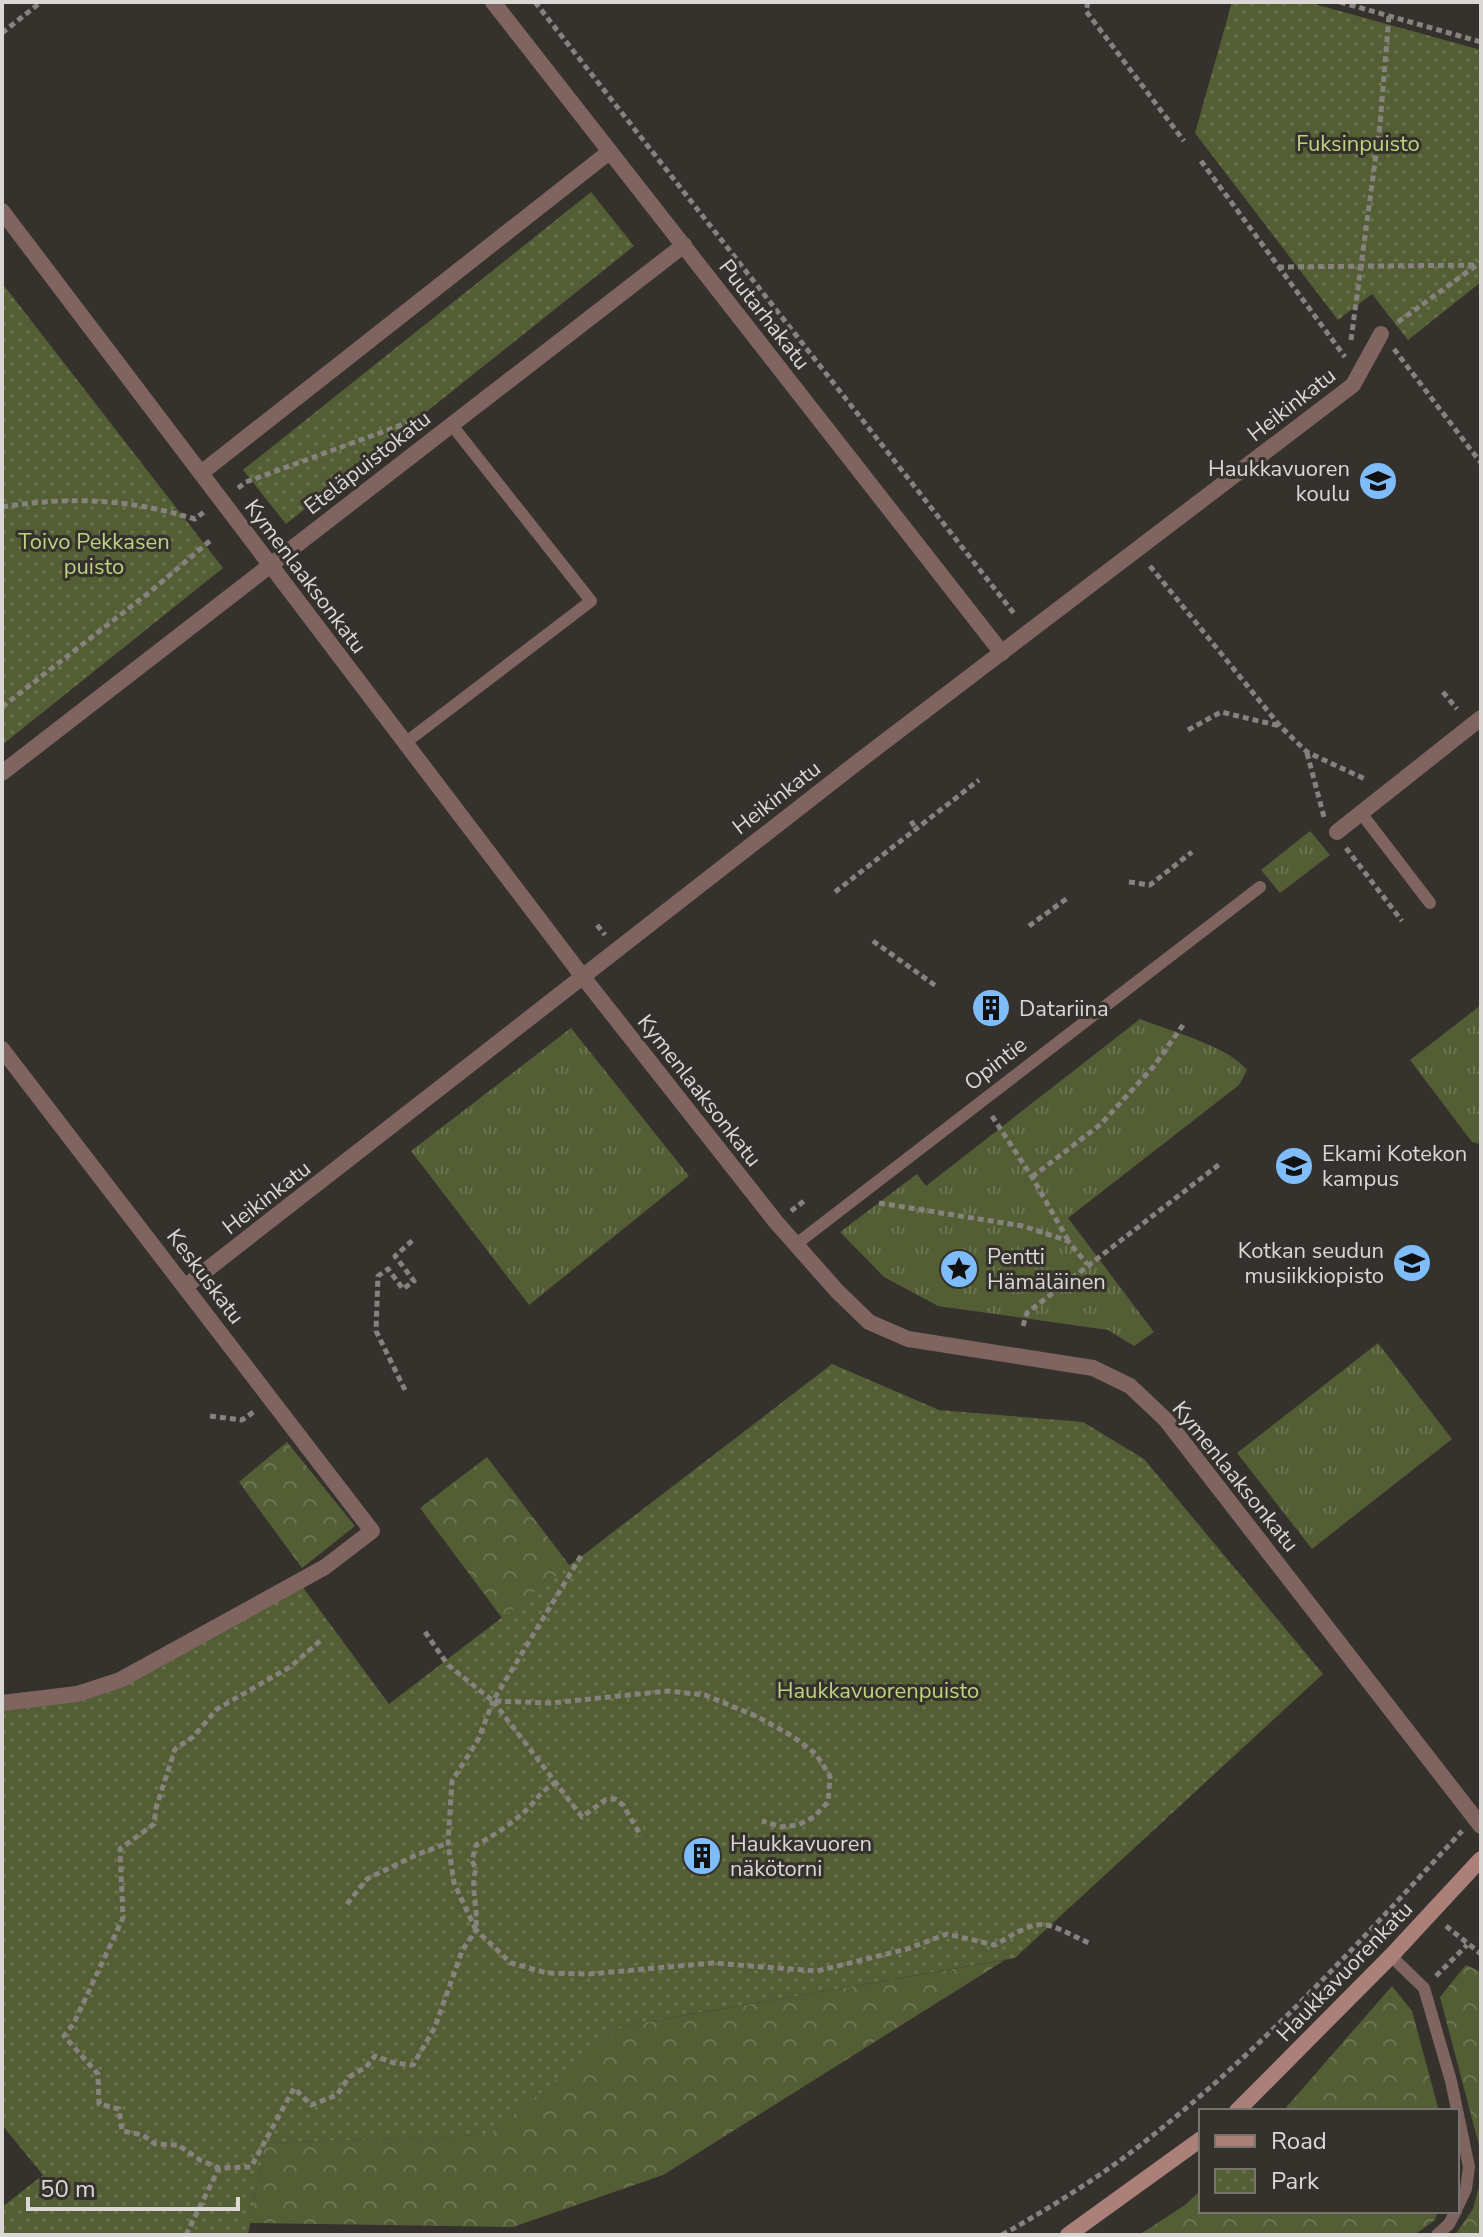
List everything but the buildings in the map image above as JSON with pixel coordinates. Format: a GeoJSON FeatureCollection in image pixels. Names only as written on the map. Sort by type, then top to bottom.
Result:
{"type":"FeatureCollection","features":[{"type":"Feature","properties":{"kind":"main road","name":"Haukkavuorenkatu"},"geometry":{"type":"LineString","coordinates":[[1239,2109],[1391,1956],[1481,1859]]}},
{"type":"Feature","properties":{"kind":"main road"},"geometry":{"type":"LineString","coordinates":[[1068,2235],[1199,2140]]}},
{"type":"Feature","properties":{"kind":"street","name":"Puutarhakatu"},"geometry":{"type":"LineString","coordinates":[[493,2],[608,153],[684,245],[1002,653]]}},
{"type":"Feature","properties":{"kind":"street"},"geometry":{"type":"LineString","coordinates":[[201,473],[608,153]]}},
{"type":"Feature","properties":{"kind":"street","name":"Kymenlaaksonkatu"},"geometry":{"type":"LineString","coordinates":[[2,211],[583,977],[795,1245],[869,1322],[908,1339],[1093,1368],[1130,1386],[1175,1432],[1478,1822]]}},
{"type":"Feature","properties":{"kind":"street","name":"Eteläpuistokatu"},"geometry":{"type":"LineString","coordinates":[[2,773],[684,245]]}},
{"type":"Feature","properties":{"kind":"street","name":"Heikinkatu"},"geometry":{"type":"LineString","coordinates":[[186,1286],[863,758],[1353,385],[1381,334]]}},
{"type":"Feature","properties":{"kind":"street"},"geometry":{"type":"LineString","coordinates":[[1337,832],[1479,722]]}},
{"type":"Feature","properties":{"kind":"street","name":"Keskuskatu"},"geometry":{"type":"LineString","coordinates":[[2,1049],[372,1531],[325,1567],[120,1680],[77,1694],[2,1703]]}},
{"type":"Feature","properties":{"kind":"lane"},"geometry":{"type":"LineString","coordinates":[[405,743],[591,601],[451,424]]}},
{"type":"Feature","properties":{"kind":"lane"},"geometry":{"type":"LineString","coordinates":[[1361,813],[1430,903]]}},
{"type":"Feature","properties":{"kind":"lane","name":"Opintie"},"geometry":{"type":"LineString","coordinates":[[795,1245],[1260,887]]}},
{"type":"Feature","properties":{"kind":"lane"},"geometry":{"type":"LineString","coordinates":[[1391,1956],[1424,1988],[1457,2109]]}},
{"type":"Feature","properties":{"kind":"lane"},"geometry":{"type":"LineString","coordinates":[[1459,2119],[1469,2167],[1466,2189],[1459,2204]]}},
{"type":"Feature","properties":{"kind":"lane"},"geometry":{"type":"LineString","coordinates":[[1437,2235],[1449,2224],[1454,2213]]}},
{"type":"Feature","properties":{"kind":"path"},"geometry":{"type":"LineString","coordinates":[[2,33],[41,2]]}},
{"type":"Feature","properties":{"kind":"path"},"geometry":{"type":"LineString","coordinates":[[535,2],[1013,613]]}},
{"type":"Feature","properties":{"kind":"path"},"geometry":{"type":"LineString","coordinates":[[1088,2],[1086,11],[1184,141]]}},
{"type":"Feature","properties":{"kind":"path"},"geometry":{"type":"LineString","coordinates":[[1340,2],[1481,42]]}},
{"type":"Feature","properties":{"kind":"path"},"geometry":{"type":"LineString","coordinates":[[1201,161],[1347,360],[1380,125],[1389,15]]}},
{"type":"Feature","properties":{"kind":"path"},"geometry":{"type":"LineString","coordinates":[[1278,267],[1479,264]]}},
{"type":"Feature","properties":{"kind":"path"},"geometry":{"type":"LineString","coordinates":[[1479,264],[1381,334],[1481,463]]}},
{"type":"Feature","properties":{"kind":"path"},"geometry":{"type":"LineString","coordinates":[[221,500],[246,482],[430,414]]}},
{"type":"Feature","properties":{"kind":"path"},"geometry":{"type":"LineString","coordinates":[[2,507],[45,500],[108,500],[166,510],[195,519]]}},
{"type":"Feature","properties":{"kind":"path"},"geometry":{"type":"LineString","coordinates":[[2,707],[211,540]]}},
{"type":"Feature","properties":{"kind":"path"},"geometry":{"type":"LineString","coordinates":[[1152,568],[1280,726],[1307,752],[1366,780],[1381,797]]}},
{"type":"Feature","properties":{"kind":"path"},"geometry":{"type":"LineString","coordinates":[[1443,692],[1457,709]]}},
{"type":"Feature","properties":{"kind":"path"},"geometry":{"type":"LineString","coordinates":[[1188,730],[1221,712],[1280,726]]}},
{"type":"Feature","properties":{"kind":"path"},"geometry":{"type":"LineString","coordinates":[[1307,752],[1322,814],[1337,832]]}},
{"type":"Feature","properties":{"kind":"path"},"geometry":{"type":"LineString","coordinates":[[835,892],[979,780]]}},
{"type":"Feature","properties":{"kind":"path"},"geometry":{"type":"LineString","coordinates":[[911,821],[916,829]]}},
{"type":"Feature","properties":{"kind":"path"},"geometry":{"type":"LineString","coordinates":[[1345,848],[1402,921]]}},
{"type":"Feature","properties":{"kind":"path"},"geometry":{"type":"LineString","coordinates":[[1129,882],[1150,885],[1192,852]]}},
{"type":"Feature","properties":{"kind":"path"},"geometry":{"type":"LineString","coordinates":[[1029,926],[1069,897]]}},
{"type":"Feature","properties":{"kind":"path"},"geometry":{"type":"LineString","coordinates":[[873,941],[936,986]]}},
{"type":"Feature","properties":{"kind":"path"},"geometry":{"type":"LineString","coordinates":[[1032,1177],[1101,1124],[1154,1066],[1183,1025]]}},
{"type":"Feature","properties":{"kind":"path"},"geometry":{"type":"LineString","coordinates":[[982,1100],[1032,1177],[1068,1241],[1087,1264]]}},
{"type":"Feature","properties":{"kind":"path"},"geometry":{"type":"LineString","coordinates":[[1023,1326],[1027,1313],[1221,1163]]}},
{"type":"Feature","properties":{"kind":"path"},"geometry":{"type":"LineString","coordinates":[[860,1196],[887,1205],[1023,1226],[1068,1241]]}},
{"type":"Feature","properties":{"kind":"path"},"geometry":{"type":"LineString","coordinates":[[405,1390],[376,1331],[378,1276],[388,1269],[403,1289],[414,1281],[395,1256],[415,1238]]}},
{"type":"Feature","properties":{"kind":"path"},"geometry":{"type":"LineString","coordinates":[[210,1416],[242,1420],[256,1410]]}},
{"type":"Feature","properties":{"kind":"path"},"geometry":{"type":"LineString","coordinates":[[581,1556],[493,1701],[478,1740],[452,1781],[448,1843],[454,1883],[476,1930],[511,1963],[547,1973],[589,1974],[713,1963],[817,1971],[907,1949],[947,1934],[995,1945],[1026,1926],[1044,1923],[1091,1944]]}},
{"type":"Feature","properties":{"kind":"path"},"geometry":{"type":"LineString","coordinates":[[425,1632],[448,1665],[493,1701],[582,1817],[605,1800],[615,1799],[623,1805],[641,1836]]}},
{"type":"Feature","properties":{"kind":"path"},"geometry":{"type":"LineString","coordinates":[[320,1641],[290,1667],[217,1709],[193,1737],[175,1749],[154,1824],[120,1849],[123,1918],[80,2010],[64,2036],[98,2074],[99,2104],[119,2109],[122,2131],[143,2135],[155,2144],[178,2145],[219,2168],[251,2167],[294,2088],[311,2105],[337,2095],[349,2077],[366,2067],[375,2056],[394,2063],[413,2065],[435,2027],[462,1951],[476,1930],[478,1908],[472,1882],[476,1869],[472,1861],[476,1845],[505,1829],[527,1810],[544,1789],[555,1783]]}},
{"type":"Feature","properties":{"kind":"path"},"geometry":{"type":"LineString","coordinates":[[493,1701],[551,1703],[668,1691],[705,1695],[758,1717],[816,1754],[830,1776],[828,1802],[814,1817],[798,1825],[782,1827],[762,1821]]}},
{"type":"Feature","properties":{"kind":"path"},"geometry":{"type":"LineString","coordinates":[[1002,2235],[1056,2204],[1131,2153],[1221,2076],[1304,2000],[1478,1822]]}},
{"type":"Feature","properties":{"kind":"path"},"geometry":{"type":"LineString","coordinates":[[347,1904],[367,1879],[448,1843]]}},
{"type":"Feature","properties":{"kind":"path"},"geometry":{"type":"LineString","coordinates":[[1424,1988],[1467,1945]]}},
{"type":"Feature","properties":{"kind":"path"},"geometry":{"type":"LineString","coordinates":[[186,2235],[219,2168]]}},
{"type":"Feature","properties":{"kind":"green space","name":"Fuksinpuisto"},"geometry":{"type":"Polygon","coordinates":[[[1232,2],[1307,2],[1481,50],[1481,282],[1408,340],[1372,294],[1338,320],[1195,133],[1232,2]]]}},
{"type":"Feature","properties":{"kind":"green space"},"geometry":{"type":"Polygon","coordinates":[[[591,192],[634,246],[286,524],[243,470],[591,192]]]}},
{"type":"Feature","properties":{"kind":"green space","name":"Toivo Pekkasen puisto"},"geometry":{"type":"Polygon","coordinates":[[[2,283],[223,568],[2,745],[2,283]]]}},
{"type":"Feature","properties":{"kind":"green space"},"geometry":{"type":"Polygon","coordinates":[[[1310,831],[1330,855],[1280,893],[1261,870],[1310,831]]]}},
{"type":"Feature","properties":{"kind":"green space"},"geometry":{"type":"Polygon","coordinates":[[[1481,1005],[1481,1144],[1472,1142],[1410,1060],[1481,1005]]]}},
{"type":"Feature","properties":{"kind":"green space"},"geometry":{"type":"Polygon","coordinates":[[[1140,1019],[1213,1046],[1247,1070],[1239,1085],[1068,1218],[1154,1332],[1134,1346],[1108,1330],[938,1306],[884,1277],[840,1232],[917,1174],[926,1186],[1140,1019]]]}},
{"type":"Feature","properties":{"kind":"green space"},"geometry":{"type":"Polygon","coordinates":[[[571,1028],[689,1176],[529,1305],[411,1151],[571,1028]]]}},
{"type":"Feature","properties":{"kind":"green space"},"geometry":{"type":"Polygon","coordinates":[[[1378,1343],[1452,1439],[1312,1549],[1237,1453],[1378,1343]]]}},
{"type":"Feature","properties":{"kind":"green space","name":"Haukkavuorenpuisto"},"geometry":{"type":"Polygon","coordinates":[[[832,1364],[939,1410],[1083,1422],[1144,1459],[1323,1674],[1015,1958],[623,2026],[488,2135],[265,2143],[248,2235],[2,2235],[2,2207],[43,2175],[2,2125],[2,1701],[120,1680],[299,1582],[389,1704],[832,1364]]]}},
{"type":"Feature","properties":{"kind":"green space"},"geometry":{"type":"Polygon","coordinates":[[[287,1442],[355,1526],[302,1568],[239,1482],[287,1442]]]}},
{"type":"Feature","properties":{"kind":"green space"},"geometry":{"type":"Polygon","coordinates":[[[487,1457],[570,1566],[502,1618],[420,1508],[487,1457]]]}},
{"type":"Feature","properties":{"kind":"green space"},"geometry":{"type":"Polygon","coordinates":[[[1005,1960],[663,2175],[513,2227],[250,2223],[265,2143],[481,2135],[623,2026],[1005,1960]]]}},
{"type":"Feature","properties":{"kind":"green space"},"geometry":{"type":"Polygon","coordinates":[[[1466,1965],[1481,1972],[1481,2153],[1440,1997],[1466,1965]]]}},
{"type":"Feature","properties":{"kind":"green space"},"geometry":{"type":"Polygon","coordinates":[[[1392,1986],[1412,2011],[1438,2109],[1285,2109],[1392,1986]]]}},
{"type":"Feature","properties":{"kind":"green space"},"geometry":{"type":"Polygon","coordinates":[[[1481,2179],[1481,2235],[1455,2235],[1473,2209],[1481,2179]]]}},
{"type":"Feature","properties":{"kind":"green space"},"geometry":{"type":"Polygon","coordinates":[[[1199,2192],[1199,2213],[1437,2213],[1435,2220],[1414,2235],[1139,2235],[1185,2205],[1199,2192]]]}},
{"type":"Feature","properties":{"kind":"place","name":"Haukkavuoren koulu"},"geometry":{"type":"Point","coordinates":[1378,481]}},
{"type":"Feature","properties":{"kind":"place","name":"Datariina"},"geometry":{"type":"Point","coordinates":[991,1008]}},
{"type":"Feature","properties":{"kind":"place","name":"Ekami Kotekon kampus"},"geometry":{"type":"Point","coordinates":[1294,1166]}},
{"type":"Feature","properties":{"kind":"place","name":"Kotkan seudun musiikkiopisto"},"geometry":{"type":"Point","coordinates":[1412,1263]}},
{"type":"Feature","properties":{"kind":"place","name":"Pentti Hämäläinen"},"geometry":{"type":"Point","coordinates":[959,1269]}},
{"type":"Feature","properties":{"kind":"place","name":"Haukkavuoren näkötorni"},"geometry":{"type":"Point","coordinates":[702,1856]}}]}
